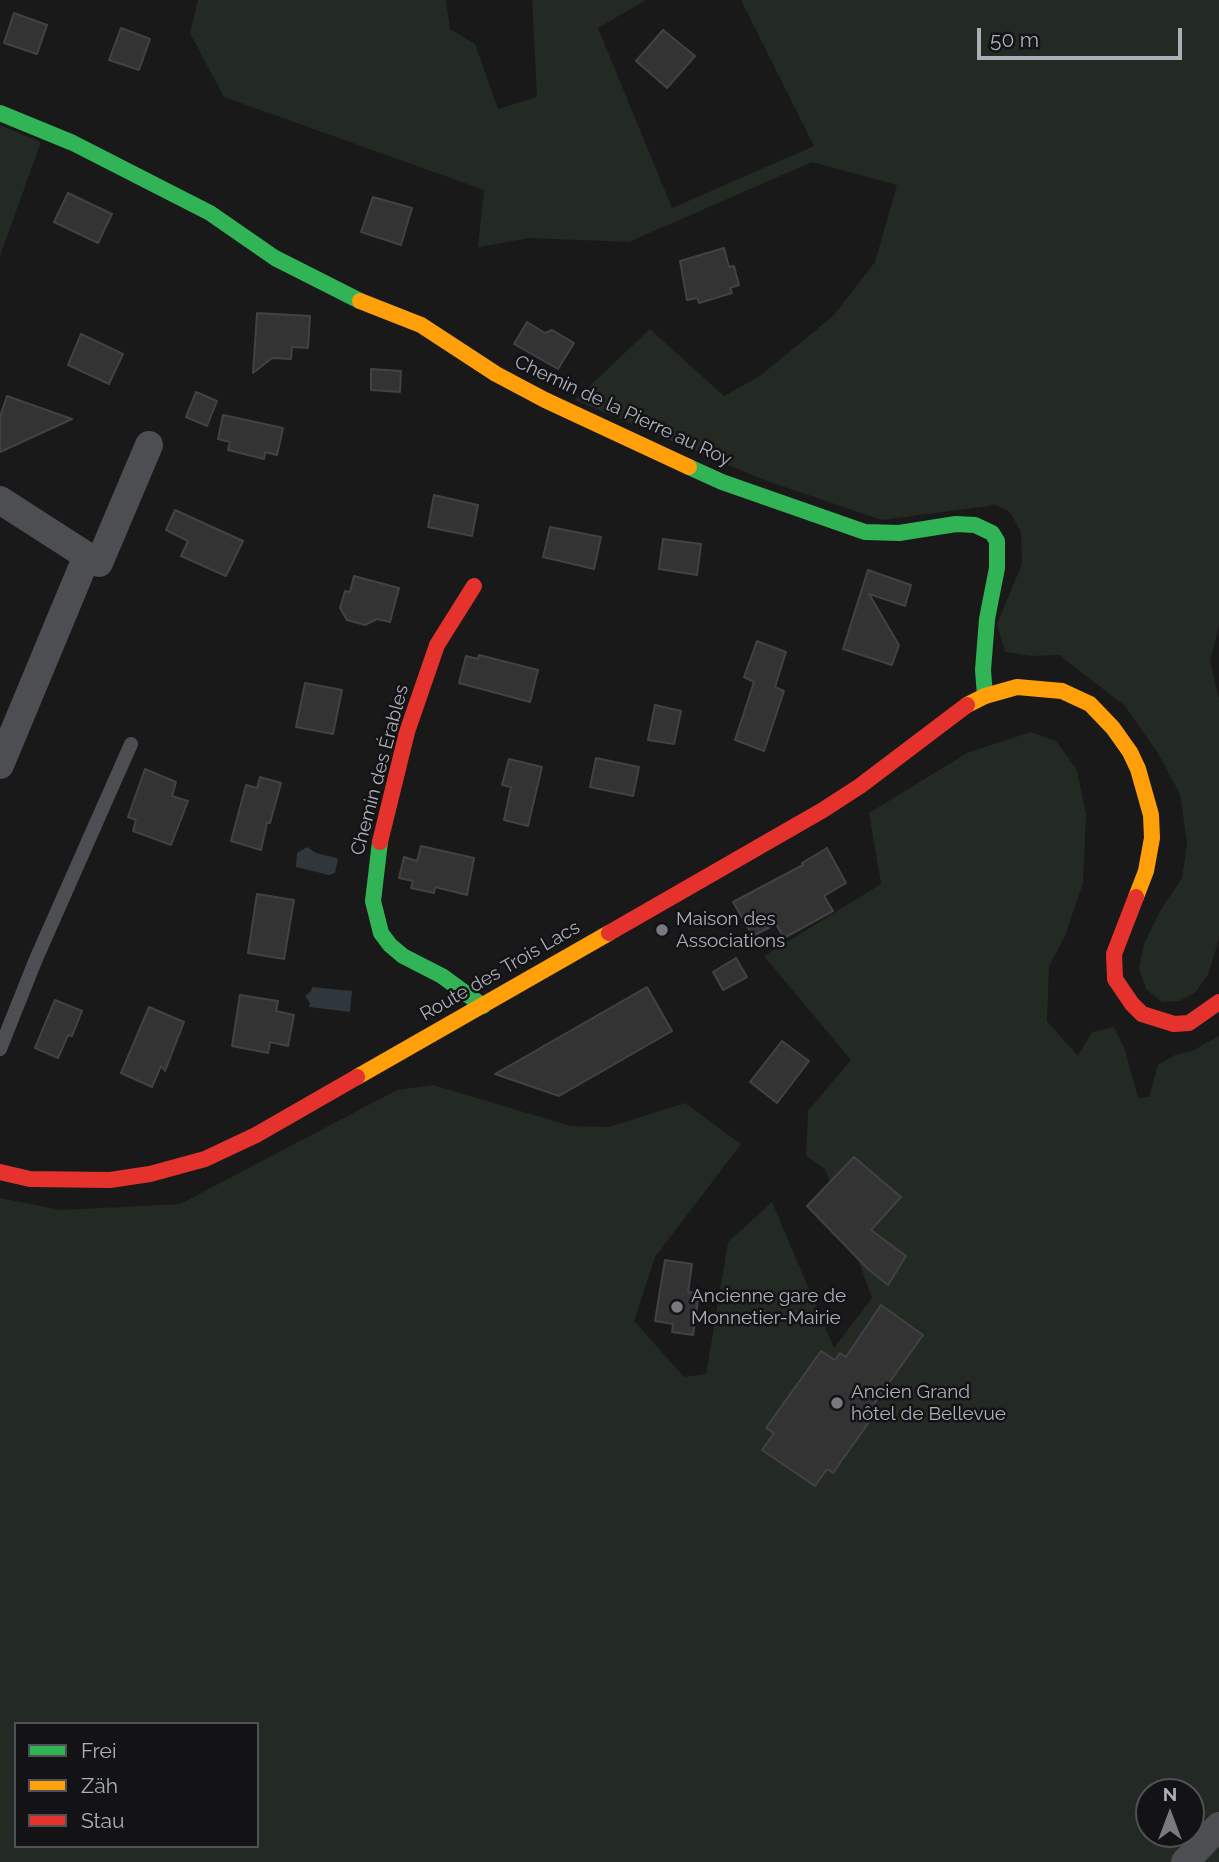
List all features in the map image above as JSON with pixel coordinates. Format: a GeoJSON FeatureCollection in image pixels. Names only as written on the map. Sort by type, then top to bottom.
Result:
{"type":"FeatureCollection","features":[{"type":"Feature","properties":{"kind":"street","name":"Chemin de la Pierre au Roy"},"geometry":{"type":"LineString","coordinates":[[0,113],[73,143],[210,213],[275,258],[355,299],[421,325],[496,374],[545,400],[722,482],[865,532],[899,533],[956,524],[975,525],[992,533],[997,541],[997,568],[986,632],[983,670],[985,696]]}},
{"type":"Feature","properties":{"kind":"street"},"geometry":{"type":"LineString","coordinates":[[0,500],[99,563],[149,445]]}},
{"type":"Feature","properties":{"kind":"street"},"geometry":{"type":"LineString","coordinates":[[0,765],[87,556]]}},
{"type":"Feature","properties":{"kind":"street","name":"Chemin des Érables"},"geometry":{"type":"LineString","coordinates":[[474,586],[437,645],[407,732],[381,832],[373,901],[376,920],[390,945],[403,956],[442,976],[483,1006]]}},
{"type":"Feature","properties":{"kind":"street","name":"Route des Trois Lacs"},"geometry":{"type":"LineString","coordinates":[[0,1172],[30,1179],[110,1180],[150,1174],[205,1159],[256,1135],[823,810],[860,786],[960,709],[985,696],[1017,687],[1062,691],[1090,704],[1113,728],[1138,769],[1151,815],[1152,838],[1146,871],[1114,954],[1115,979],[1142,1014],[1163,1022],[1189,1023],[1219,1002]]}},
{"type":"Feature","properties":{"kind":"street"},"geometry":{"type":"LineString","coordinates":[[1185,1862],[1219,1826]]}},
{"type":"Feature","properties":{"kind":"lane"},"geometry":{"type":"LineString","coordinates":[[0,1049],[131,744]]}},
{"type":"Feature","properties":{"kind":"shaded area"},"geometry":{"type":"Polygon","coordinates":[[[198,0],[446,0],[450,29],[475,44],[498,109],[537,97],[532,0],[646,0],[598,28],[672,208],[814,146],[741,0],[1219,0],[1219,625],[1210,661],[1219,699],[1219,939],[1208,975],[1195,993],[1179,1001],[1162,1002],[1146,989],[1139,968],[1144,944],[1160,911],[1182,878],[1187,843],[1180,794],[1157,752],[1125,706],[1059,655],[1031,656],[1005,652],[997,624],[1022,564],[1021,532],[1010,512],[996,505],[882,520],[764,480],[575,400],[650,329],[724,396],[760,376],[833,316],[875,262],[897,185],[812,162],[629,242],[530,238],[478,247],[484,190],[224,97],[190,33],[198,0]]]}},
{"type":"Feature","properties":{"kind":"shaded area"},"geometry":{"type":"Polygon","coordinates":[[[0,125],[41,142],[0,256],[0,125]]]}},
{"type":"Feature","properties":{"kind":"shaded area"},"geometry":{"type":"Polygon","coordinates":[[[1031,732],[1056,741],[1077,770],[1086,815],[1083,883],[1065,936],[1049,966],[1047,1021],[1078,1056],[1092,1032],[1114,1027],[1125,1050],[1138,1098],[1149,1097],[1158,1065],[1219,1036],[1219,1862],[0,1862],[0,1198],[61,1210],[180,1204],[397,1090],[433,1085],[571,1126],[609,1127],[685,1103],[741,1144],[655,1257],[634,1321],[684,1377],[706,1374],[728,1242],[772,1202],[834,1348],[872,1298],[825,1169],[806,1156],[808,1111],[851,1060],[764,956],[881,884],[869,813],[967,753],[1031,732]]]}},
{"type":"Feature","properties":{"kind":"shaded area"},"geometry":{"type":"Polygon","coordinates":[[[307,847],[316,853],[338,859],[335,873],[329,875],[296,867],[297,853],[307,847]]]}},
{"type":"Feature","properties":{"kind":"shaded area"},"geometry":{"type":"Polygon","coordinates":[[[312,987],[352,991],[350,1012],[309,1007],[310,1003],[305,996],[312,987]]]}},
{"type":"Feature","properties":{"kind":"building"},"geometry":{"type":"Polygon","coordinates":[[[14,13],[47,25],[37,54],[4,43],[14,13]]]}},
{"type":"Feature","properties":{"kind":"building"},"geometry":{"type":"Polygon","coordinates":[[[121,28],[150,39],[139,70],[109,60],[121,28]]]}},
{"type":"Feature","properties":{"kind":"building"},"geometry":{"type":"Polygon","coordinates":[[[663,30],[695,56],[667,88],[636,61],[663,30]]]}},
{"type":"Feature","properties":{"kind":"building"},"geometry":{"type":"Polygon","coordinates":[[[68,193],[112,214],[98,243],[54,222],[68,193]]]}},
{"type":"Feature","properties":{"kind":"building"},"geometry":{"type":"Polygon","coordinates":[[[373,197],[412,208],[401,245],[361,232],[373,197]]]}},
{"type":"Feature","properties":{"kind":"building"},"geometry":{"type":"Polygon","coordinates":[[[724,248],[729,267],[734,266],[739,285],[730,288],[732,293],[699,303],[697,298],[687,300],[680,261],[724,248]]]}},
{"type":"Feature","properties":{"kind":"building"},"geometry":{"type":"Polygon","coordinates":[[[257,313],[310,316],[308,348],[292,347],[291,359],[272,358],[253,373],[257,313]]]}},
{"type":"Feature","properties":{"kind":"building"},"geometry":{"type":"Polygon","coordinates":[[[527,322],[545,333],[552,330],[574,343],[558,369],[514,344],[527,322]]]}},
{"type":"Feature","properties":{"kind":"building"},"geometry":{"type":"Polygon","coordinates":[[[81,334],[123,354],[109,384],[68,365],[81,334]]]}},
{"type":"Feature","properties":{"kind":"building"},"geometry":{"type":"Polygon","coordinates":[[[371,369],[401,371],[400,392],[371,390],[371,369]]]}},
{"type":"Feature","properties":{"kind":"building"},"geometry":{"type":"Polygon","coordinates":[[[196,392],[217,401],[207,426],[186,417],[196,392]]]}},
{"type":"Feature","properties":{"kind":"building"},"geometry":{"type":"Polygon","coordinates":[[[7,396],[72,419],[0,452],[0,417],[7,396]]]}},
{"type":"Feature","properties":{"kind":"building"},"geometry":{"type":"Polygon","coordinates":[[[223,415],[283,428],[277,455],[265,452],[264,459],[228,450],[230,442],[218,439],[223,415]]]}},
{"type":"Feature","properties":{"kind":"building"},"geometry":{"type":"Polygon","coordinates":[[[434,495],[478,505],[472,536],[428,527],[434,495]]]}},
{"type":"Feature","properties":{"kind":"building"},"geometry":{"type":"Polygon","coordinates":[[[175,510],[243,541],[226,576],[181,556],[188,541],[166,530],[175,510]]]}},
{"type":"Feature","properties":{"kind":"building"},"geometry":{"type":"Polygon","coordinates":[[[550,527],[601,537],[594,569],[543,557],[550,527]]]}},
{"type":"Feature","properties":{"kind":"building"},"geometry":{"type":"Polygon","coordinates":[[[663,539],[701,544],[697,575],[659,569],[663,539]]]}},
{"type":"Feature","properties":{"kind":"building"},"geometry":{"type":"Polygon","coordinates":[[[868,570],[911,585],[905,606],[869,594],[899,645],[892,665],[843,649],[868,570]]]}},
{"type":"Feature","properties":{"kind":"building"},"geometry":{"type":"Polygon","coordinates":[[[354,576],[399,588],[390,622],[377,619],[365,625],[347,620],[340,608],[345,591],[350,592],[354,576]]]}},
{"type":"Feature","properties":{"kind":"building"},"geometry":{"type":"Polygon","coordinates":[[[757,641],[786,652],[775,687],[784,691],[764,751],[735,740],[754,682],[744,677],[757,641]]]}},
{"type":"Feature","properties":{"kind":"building"},"geometry":{"type":"Polygon","coordinates":[[[479,655],[538,670],[530,702],[459,683],[466,656],[478,659],[479,655]]]}},
{"type":"Feature","properties":{"kind":"building"},"geometry":{"type":"Polygon","coordinates":[[[305,683],[342,690],[333,734],[296,727],[305,683]]]}},
{"type":"Feature","properties":{"kind":"building"},"geometry":{"type":"Polygon","coordinates":[[[655,705],[681,711],[674,744],[648,740],[655,705]]]}},
{"type":"Feature","properties":{"kind":"building"},"geometry":{"type":"Polygon","coordinates":[[[596,758],[639,767],[633,796],[590,787],[596,758]]]}},
{"type":"Feature","properties":{"kind":"building"},"geometry":{"type":"Polygon","coordinates":[[[509,759],[542,767],[528,826],[504,820],[511,787],[502,785],[509,759]]]}},
{"type":"Feature","properties":{"kind":"building"},"geometry":{"type":"Polygon","coordinates":[[[145,769],[176,782],[172,796],[188,801],[171,845],[133,831],[136,820],[128,817],[145,769]]]}},
{"type":"Feature","properties":{"kind":"building"},"geometry":{"type":"Polygon","coordinates":[[[260,777],[281,783],[261,850],[231,841],[246,785],[257,788],[260,777]]]}},
{"type":"Feature","properties":{"kind":"building"},"geometry":{"type":"Polygon","coordinates":[[[421,846],[474,858],[467,895],[435,887],[434,893],[411,888],[413,881],[399,878],[404,857],[417,861],[421,846]]]}},
{"type":"Feature","properties":{"kind":"building"},"geometry":{"type":"Polygon","coordinates":[[[827,848],[846,883],[824,896],[833,911],[784,938],[776,924],[753,936],[733,902],[803,865],[802,863],[827,848]]]}},
{"type":"Feature","properties":{"kind":"building"},"geometry":{"type":"Polygon","coordinates":[[[257,894],[294,900],[284,959],[248,953],[257,894]]]}},
{"type":"Feature","properties":{"kind":"building"},"geometry":{"type":"Polygon","coordinates":[[[736,958],[747,977],[723,990],[713,972],[736,958]]]}},
{"type":"Feature","properties":{"kind":"building"},"geometry":{"type":"Polygon","coordinates":[[[647,987],[672,1031],[559,1096],[495,1074],[647,987]]]}},
{"type":"Feature","properties":{"kind":"building"},"geometry":{"type":"Polygon","coordinates":[[[240,995],[278,1001],[276,1011],[294,1015],[288,1046],[270,1042],[268,1053],[232,1046],[240,995]]]}},
{"type":"Feature","properties":{"kind":"building"},"geometry":{"type":"Polygon","coordinates":[[[55,1000],[82,1011],[72,1036],[68,1035],[58,1058],[35,1048],[55,1000]]]}},
{"type":"Feature","properties":{"kind":"building"},"geometry":{"type":"Polygon","coordinates":[[[149,1007],[184,1022],[165,1071],[161,1066],[152,1087],[121,1073],[149,1007]]]}},
{"type":"Feature","properties":{"kind":"building"},"geometry":{"type":"Polygon","coordinates":[[[782,1041],[809,1061],[777,1103],[750,1082],[782,1041]]]}},
{"type":"Feature","properties":{"kind":"building"},"geometry":{"type":"Polygon","coordinates":[[[854,1157],[901,1197],[871,1230],[906,1256],[888,1285],[868,1269],[807,1206],[854,1157]]]}},
{"type":"Feature","properties":{"kind":"building","name":"Ancienne gare de Monnetier-Mairie"},"geometry":{"type":"Polygon","coordinates":[[[665,1260],[692,1264],[688,1292],[699,1293],[693,1335],[672,1332],[673,1324],[655,1321],[665,1260]]]}},
{"type":"Feature","properties":{"kind":"building","name":"Ancien Grand hôtel de Bellevue"},"geometry":{"type":"Polygon","coordinates":[[[881,1305],[923,1335],[869,1411],[874,1415],[833,1473],[827,1469],[815,1486],[762,1450],[774,1433],[766,1428],[821,1351],[835,1360],[840,1353],[846,1357],[881,1305]]]}},
{"type":"Feature","properties":{"kind":"traffic: fast"},"geometry":{"type":"LineString","coordinates":[[0,113],[73,143],[210,213],[275,258],[360,301]]}},
{"type":"Feature","properties":{"kind":"traffic: fast"},"geometry":{"type":"LineString","coordinates":[[689,467],[722,482],[865,532],[899,533],[956,524],[975,525],[992,533],[997,541],[997,568],[987,619],[983,670],[985,696]]}},
{"type":"Feature","properties":{"kind":"traffic: fast"},"geometry":{"type":"LineString","coordinates":[[380,842],[373,901],[381,933],[403,956],[442,976],[483,1006]]}},
{"type":"Feature","properties":{"kind":"traffic: slow"},"geometry":{"type":"LineString","coordinates":[[360,301],[421,325],[496,374],[545,400],[689,467]]}},
{"type":"Feature","properties":{"kind":"traffic: slow"},"geometry":{"type":"LineString","coordinates":[[967,705],[985,696],[1017,687],[1062,691],[1090,704],[1113,728],[1138,769],[1151,815],[1152,838],[1146,871],[1136,897]]}},
{"type":"Feature","properties":{"kind":"traffic: slow"},"geometry":{"type":"LineString","coordinates":[[357,1077],[609,933]]}},
{"type":"Feature","properties":{"kind":"traffic: jam"},"geometry":{"type":"LineString","coordinates":[[380,842],[407,732],[437,645],[474,586]]}},
{"type":"Feature","properties":{"kind":"traffic: jam"},"geometry":{"type":"LineString","coordinates":[[609,933],[823,810],[860,786],[967,705]]}},
{"type":"Feature","properties":{"kind":"traffic: jam"},"geometry":{"type":"LineString","coordinates":[[1136,897],[1114,954],[1115,979],[1132,1004],[1142,1014],[1174,1024],[1189,1023],[1219,1002]]}},
{"type":"Feature","properties":{"kind":"traffic: jam"},"geometry":{"type":"LineString","coordinates":[[0,1172],[30,1179],[110,1180],[150,1174],[205,1159],[256,1135],[357,1077]]}},
{"type":"Feature","properties":{"kind":"place","name":"Maison des Associations"},"geometry":{"type":"Point","coordinates":[662,930]}},
{"type":"Feature","properties":{"kind":"place","name":"Ancienne gare de Monnetier-Mairie"},"geometry":{"type":"Point","coordinates":[677,1307]}},
{"type":"Feature","properties":{"kind":"place","name":"Ancien Grand hôtel de Bellevue"},"geometry":{"type":"Point","coordinates":[837,1403]}}]}
